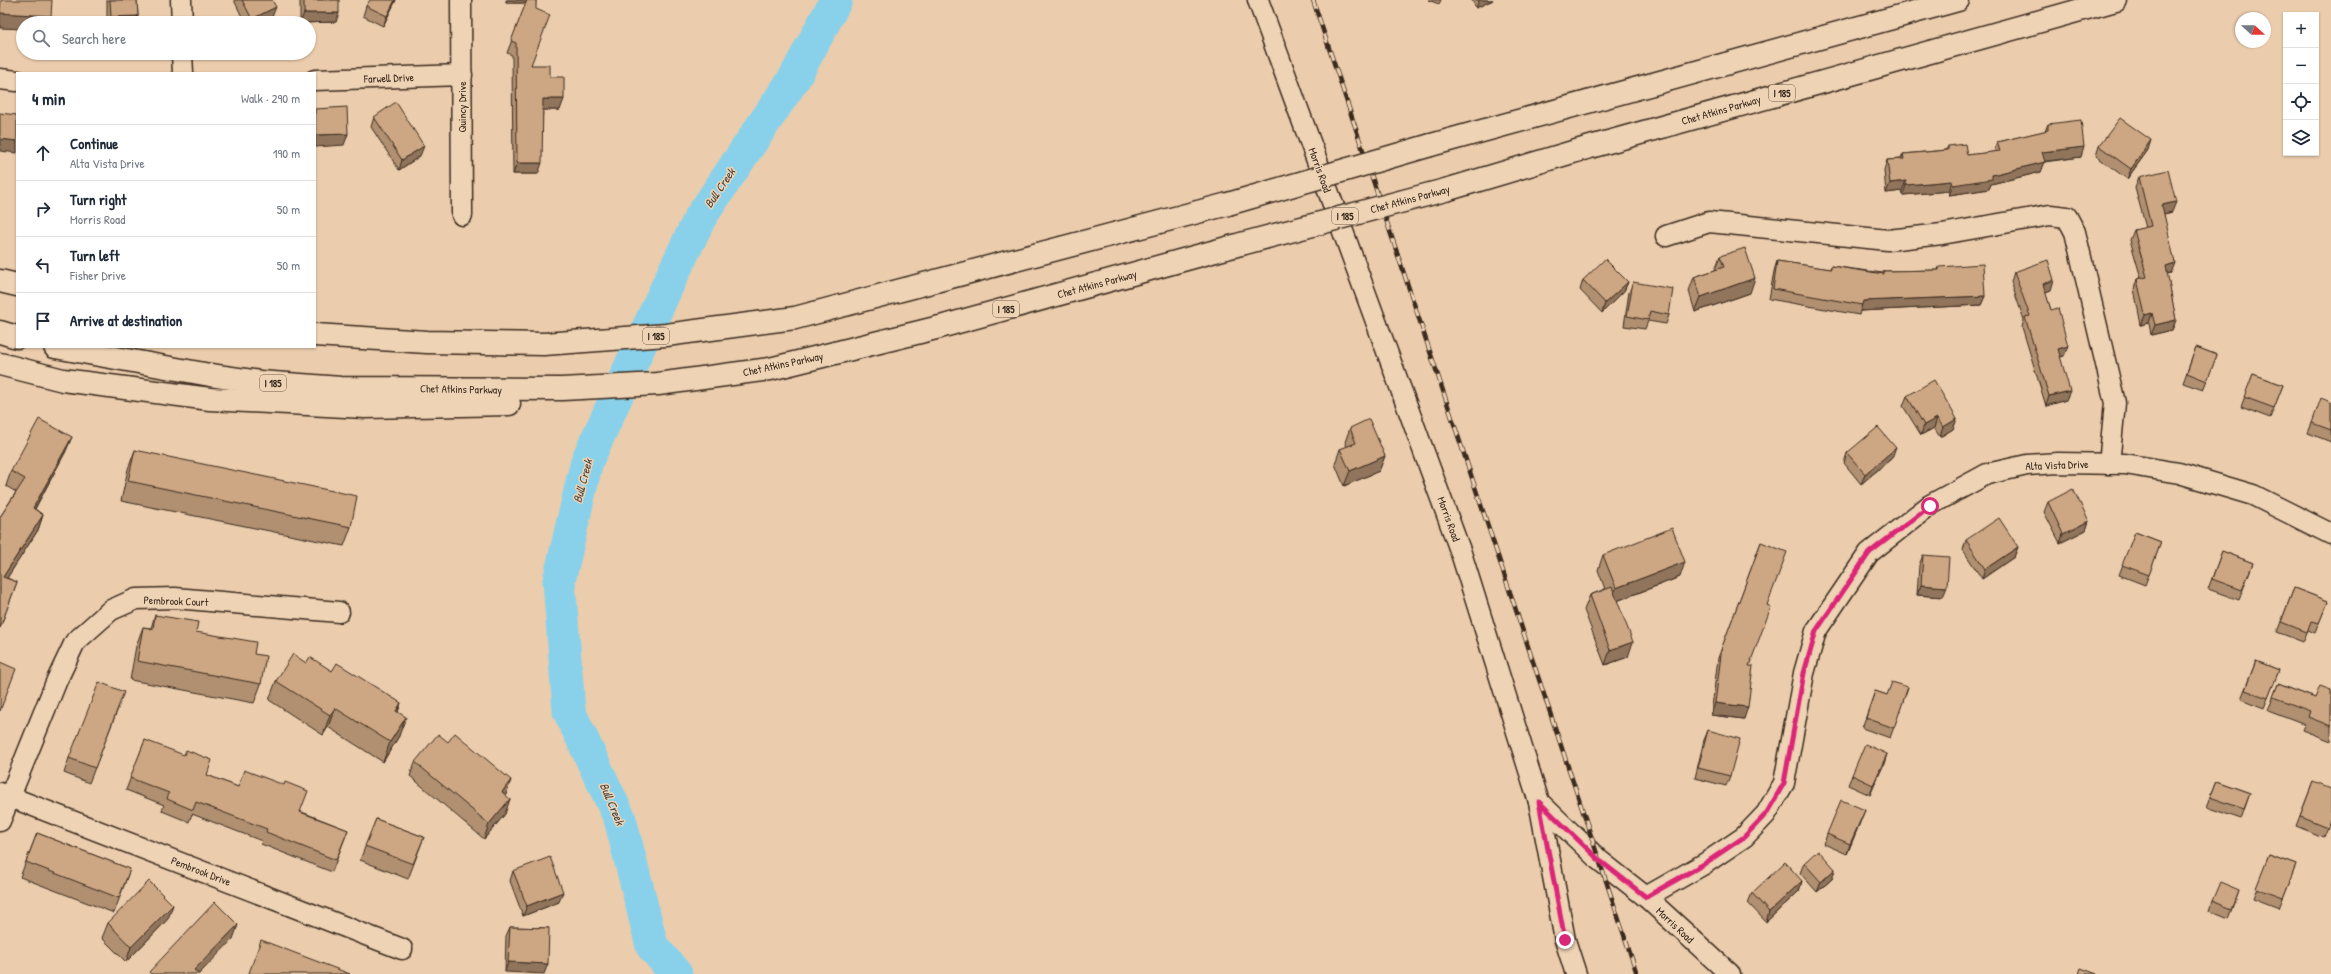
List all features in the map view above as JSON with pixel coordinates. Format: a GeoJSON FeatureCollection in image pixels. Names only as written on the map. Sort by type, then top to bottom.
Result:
{"type":"FeatureCollection","features":[{"type":"Feature","properties":{"kind":"highway","name":"I 185"},"geometry":{"type":"LineString","coordinates":[[316,335],[427,342],[544,344],[666,335],[795,318],[1228,204],[1431,145],[1958,0]]}},
{"type":"Feature","properties":{"kind":"highway","name":"Chet Atkins Parkway"},"geometry":{"type":"LineString","coordinates":[[61,348],[210,375],[260,382],[487,397],[512,404],[770,369],[940,327],[1449,188],[1584,148],[2116,0]]}},
{"type":"Feature","properties":{"kind":"highway"},"geometry":{"type":"LineString","coordinates":[[0,281],[16,285]]}},
{"type":"Feature","properties":{"kind":"highway"},"geometry":{"type":"LineString","coordinates":[[0,332],[16,336]]}},
{"type":"Feature","properties":{"kind":"highway"},"geometry":{"type":"LineString","coordinates":[[0,364],[64,380],[210,399],[365,407],[487,397]]}},
{"type":"Feature","properties":{"kind":"street"},"geometry":{"type":"LineString","coordinates":[[181,0],[182,16]]}},
{"type":"Feature","properties":{"kind":"street","name":"Quincy Drive"},"geometry":{"type":"LineString","coordinates":[[461,0],[462,215]]}},
{"type":"Feature","properties":{"kind":"street","name":"Morris Road"},"geometry":{"type":"LineString","coordinates":[[1258,0],[1461,553],[1539,802],[1599,860],[1646,897],[1730,974]]}},
{"type":"Feature","properties":{"kind":"street"},"geometry":{"type":"LineString","coordinates":[[182,60],[183,72]]}},
{"type":"Feature","properties":{"kind":"street","name":"Farwell Drive"},"geometry":{"type":"LineString","coordinates":[[316,80],[462,75]]}},
{"type":"Feature","properties":{"kind":"street"},"geometry":{"type":"LineString","coordinates":[[0,79],[16,81]]}},
{"type":"Feature","properties":{"kind":"street"},"geometry":{"type":"LineString","coordinates":[[1666,236],[1709,222],[1888,240],[1942,234],[2050,215],[2066,217],[2075,232],[2115,403],[2109,464]]}},
{"type":"Feature","properties":{"kind":"street","name":"Alta Vista Drive"},"geometry":{"type":"LineString","coordinates":[[1646,897],[1704,864],[1744,837],[1766,814],[1784,783],[1804,673],[1816,631],[1869,553],[1930,506],[1987,474],[2027,465],[2058,463],[2125,464],[2180,473],[2253,495],[2331,534]]}},
{"type":"Feature","properties":{"kind":"street","name":"Pembrook Court"},"geometry":{"type":"LineString","coordinates":[[0,821],[5,795],[75,642],[111,610],[136,599],[175,598],[339,612]]}},
{"type":"Feature","properties":{"kind":"street","name":"Pembrook Drive"},"geometry":{"type":"LineString","coordinates":[[5,795],[402,949]]}},
{"type":"Feature","properties":{"kind":"street"},"geometry":{"type":"LineString","coordinates":[[1539,802],[1565,940],[1576,974]]}},
{"type":"Feature","properties":{"kind":"building"},"geometry":{"type":"Polygon","coordinates":[[[1,0],[52,0],[51,16],[0,13],[1,0]]]}},
{"type":"Feature","properties":{"kind":"building"},"geometry":{"type":"Polygon","coordinates":[[[110,0],[137,0],[138,16],[111,16],[110,0]]]}},
{"type":"Feature","properties":{"kind":"building"},"geometry":{"type":"Polygon","coordinates":[[[242,0],[272,0],[276,7],[258,16],[250,16],[242,0]]]}},
{"type":"Feature","properties":{"kind":"building"},"geometry":{"type":"Polygon","coordinates":[[[304,0],[339,0],[339,13],[304,13],[304,0]]]}},
{"type":"Feature","properties":{"kind":"building"},"geometry":{"type":"Polygon","coordinates":[[[370,0],[395,0],[387,16],[366,6],[370,0]]]}},
{"type":"Feature","properties":{"kind":"building"},"geometry":{"type":"Polygon","coordinates":[[[527,0],[536,0],[536,9],[550,15],[531,65],[550,65],[550,77],[564,77],[564,99],[543,99],[542,163],[517,163],[516,43],[511,41],[527,0]]]}},
{"type":"Feature","properties":{"kind":"building"},"geometry":{"type":"Polygon","coordinates":[[[396,102],[424,146],[402,160],[374,117],[396,102]]]}},
{"type":"Feature","properties":{"kind":"building"},"geometry":{"type":"Polygon","coordinates":[[[347,107],[348,134],[316,135],[316,109],[347,107]]]}},
{"type":"Feature","properties":{"kind":"building"},"geometry":{"type":"Polygon","coordinates":[[[0,113],[16,115],[16,141],[0,139],[0,113]]]}},
{"type":"Feature","properties":{"kind":"building"},"geometry":{"type":"Polygon","coordinates":[[[2120,118],[2151,140],[2131,169],[2099,146],[2120,118]]]}},
{"type":"Feature","properties":{"kind":"building"},"geometry":{"type":"Polygon","coordinates":[[[2081,120],[2084,147],[2042,152],[2045,162],[1992,175],[1992,179],[1953,185],[1952,181],[1906,185],[1906,181],[1890,183],[1887,160],[1904,159],[1903,154],[1948,150],[1948,146],[1965,144],[1967,155],[2000,151],[1997,142],[2048,130],[2048,124],[2081,120]]]}},
{"type":"Feature","properties":{"kind":"building"},"geometry":{"type":"Polygon","coordinates":[[[2168,170],[2176,202],[2162,205],[2175,263],[2166,266],[2176,320],[2155,325],[2152,313],[2145,315],[2137,279],[2147,277],[2134,230],[2151,226],[2139,177],[2168,170]]]}},
{"type":"Feature","properties":{"kind":"building"},"geometry":{"type":"Polygon","coordinates":[[[1745,248],[1755,278],[1701,297],[1694,277],[1724,267],[1720,256],[1745,248]]]}},
{"type":"Feature","properties":{"kind":"building"},"geometry":{"type":"Polygon","coordinates":[[[1605,259],[1628,282],[1605,303],[1583,280],[1605,259]]]}},
{"type":"Feature","properties":{"kind":"building"},"geometry":{"type":"Polygon","coordinates":[[[2048,260],[2054,280],[2043,284],[2051,310],[2058,308],[2068,346],[2058,349],[2070,391],[2049,396],[2025,317],[2030,316],[2014,272],[2048,260]]]}},
{"type":"Feature","properties":{"kind":"building"},"geometry":{"type":"Polygon","coordinates":[[[1777,261],[1831,269],[1831,266],[1884,274],[1884,271],[1939,270],[1939,267],[1983,264],[1985,296],[1863,301],[1862,305],[1773,289],[1777,261]]]}},
{"type":"Feature","properties":{"kind":"building"},"geometry":{"type":"Polygon","coordinates":[[[1633,282],[1673,289],[1669,315],[1650,311],[1648,320],[1627,316],[1633,282]]]}},
{"type":"Feature","properties":{"kind":"building"},"geometry":{"type":"Polygon","coordinates":[[[2196,347],[2217,355],[2207,381],[2187,373],[2196,347]]]}},
{"type":"Feature","properties":{"kind":"building"},"geometry":{"type":"Polygon","coordinates":[[[2253,374],[2283,385],[2274,408],[2244,397],[2253,374]]]}},
{"type":"Feature","properties":{"kind":"building"},"geometry":{"type":"Polygon","coordinates":[[[1934,380],[1957,419],[1943,427],[1937,418],[1924,425],[1907,396],[1934,380]]]}},
{"type":"Feature","properties":{"kind":"building"},"geometry":{"type":"Polygon","coordinates":[[[2321,398],[2331,402],[2331,430],[2312,423],[2321,398]]]}},
{"type":"Feature","properties":{"kind":"building"},"geometry":{"type":"Polygon","coordinates":[[[39,419],[72,437],[33,508],[43,515],[3,577],[17,582],[0,628],[0,517],[25,479],[11,471],[39,419]]]}},
{"type":"Feature","properties":{"kind":"building"},"geometry":{"type":"Polygon","coordinates":[[[1369,419],[1385,456],[1350,471],[1340,449],[1356,443],[1350,428],[1369,419]]]}},
{"type":"Feature","properties":{"kind":"building"},"geometry":{"type":"Polygon","coordinates":[[[1878,427],[1896,448],[1865,474],[1847,453],[1878,427]]]}},
{"type":"Feature","properties":{"kind":"building"},"geometry":{"type":"Polygon","coordinates":[[[135,450],[357,496],[351,527],[128,481],[135,450]]]}},
{"type":"Feature","properties":{"kind":"building"},"geometry":{"type":"Polygon","coordinates":[[[2073,489],[2089,521],[2063,534],[2048,502],[2073,489]]]}},
{"type":"Feature","properties":{"kind":"building"},"geometry":{"type":"Polygon","coordinates":[[[1999,518],[2018,547],[1985,569],[1966,540],[1999,518]]]}},
{"type":"Feature","properties":{"kind":"building"},"geometry":{"type":"Polygon","coordinates":[[[1672,528],[1685,562],[1616,588],[1603,555],[1672,528]]]}},
{"type":"Feature","properties":{"kind":"building"},"geometry":{"type":"Polygon","coordinates":[[[2135,532],[2161,542],[2149,575],[2122,565],[2135,532]]]}},
{"type":"Feature","properties":{"kind":"building"},"geometry":{"type":"Polygon","coordinates":[[[1761,542],[1787,552],[1767,605],[1771,607],[1749,666],[1753,666],[1748,707],[1715,703],[1722,647],[1761,542]]]}},
{"type":"Feature","properties":{"kind":"building"},"geometry":{"type":"Polygon","coordinates":[[[2222,551],[2253,563],[2242,590],[2212,579],[2222,551]]]}},
{"type":"Feature","properties":{"kind":"building"},"geometry":{"type":"Polygon","coordinates":[[[1923,555],[1949,557],[1947,587],[1921,585],[1923,555]]]}},
{"type":"Feature","properties":{"kind":"building"},"geometry":{"type":"Polygon","coordinates":[[[1612,587],[1633,642],[1610,650],[1590,595],[1612,587]]]}},
{"type":"Feature","properties":{"kind":"building"},"geometry":{"type":"Polygon","coordinates":[[[2294,588],[2328,601],[2319,623],[2311,621],[2307,632],[2281,622],[2294,588]]]}},
{"type":"Feature","properties":{"kind":"building"},"geometry":{"type":"Polygon","coordinates":[[[155,615],[198,622],[196,632],[256,642],[254,654],[266,656],[261,684],[137,661],[143,627],[153,629],[155,615]]]}},
{"type":"Feature","properties":{"kind":"building"},"geometry":{"type":"Polygon","coordinates":[[[293,654],[306,663],[310,657],[332,671],[337,663],[401,703],[396,711],[406,717],[390,742],[335,708],[330,715],[276,681],[293,654]]]}},
{"type":"Feature","properties":{"kind":"building"},"geometry":{"type":"Polygon","coordinates":[[[2256,661],[2279,670],[2268,698],[2245,690],[2256,661]]]}},
{"type":"Feature","properties":{"kind":"building"},"geometry":{"type":"Polygon","coordinates":[[[0,662],[16,669],[0,711],[0,662]]]}},
{"type":"Feature","properties":{"kind":"building"},"geometry":{"type":"Polygon","coordinates":[[[99,682],[124,692],[95,768],[69,758],[99,682]]]}},
{"type":"Feature","properties":{"kind":"building"},"geometry":{"type":"Polygon","coordinates":[[[1892,682],[1908,687],[1894,728],[1866,718],[1875,691],[1887,695],[1892,682]]]}},
{"type":"Feature","properties":{"kind":"building"},"geometry":{"type":"Polygon","coordinates":[[[2278,684],[2315,698],[2320,686],[2331,690],[2331,726],[2308,717],[2310,711],[2273,697],[2278,684]]]}},
{"type":"Feature","properties":{"kind":"building"},"geometry":{"type":"Polygon","coordinates":[[[1708,730],[1740,739],[1730,776],[1698,768],[1708,730]]]}},
{"type":"Feature","properties":{"kind":"building"},"geometry":{"type":"Polygon","coordinates":[[[455,733],[511,780],[502,792],[510,799],[489,824],[415,762],[438,734],[448,742],[455,733]]]}},
{"type":"Feature","properties":{"kind":"building"},"geometry":{"type":"Polygon","coordinates":[[[145,740],[184,755],[186,750],[212,760],[207,775],[238,787],[244,770],[284,785],[285,782],[308,791],[300,812],[348,830],[336,860],[266,832],[267,829],[196,802],[193,810],[167,799],[169,793],[130,778],[145,740]]]}},
{"type":"Feature","properties":{"kind":"building"},"geometry":{"type":"Polygon","coordinates":[[[1865,744],[1887,754],[1873,785],[1852,775],[1865,744]]]}},
{"type":"Feature","properties":{"kind":"building"},"geometry":{"type":"Polygon","coordinates":[[[2216,781],[2250,793],[2244,809],[2210,797],[2216,781]]]}},
{"type":"Feature","properties":{"kind":"building"},"geometry":{"type":"Polygon","coordinates":[[[2313,782],[2331,789],[2331,816],[2327,827],[2300,816],[2313,782]]]}},
{"type":"Feature","properties":{"kind":"building"},"geometry":{"type":"Polygon","coordinates":[[[1841,800],[1865,810],[1850,844],[1827,834],[1841,800]]]}},
{"type":"Feature","properties":{"kind":"building"},"geometry":{"type":"Polygon","coordinates":[[[376,819],[424,837],[413,864],[365,846],[376,819]]]}},
{"type":"Feature","properties":{"kind":"building"},"geometry":{"type":"Polygon","coordinates":[[[37,833],[130,869],[119,898],[26,862],[37,833]]]}},
{"type":"Feature","properties":{"kind":"building"},"geometry":{"type":"Polygon","coordinates":[[[1818,850],[1835,869],[1821,882],[1804,863],[1818,850]]]}},
{"type":"Feature","properties":{"kind":"building"},"geometry":{"type":"Polygon","coordinates":[[[2269,855],[2296,865],[2283,898],[2256,888],[2269,855]]]}},
{"type":"Feature","properties":{"kind":"building"},"geometry":{"type":"Polygon","coordinates":[[[550,857],[563,892],[527,906],[513,871],[550,857]]]}},
{"type":"Feature","properties":{"kind":"building"},"geometry":{"type":"Polygon","coordinates":[[[1785,862],[1802,881],[1769,912],[1752,893],[1785,862]]]}},
{"type":"Feature","properties":{"kind":"building"},"geometry":{"type":"Polygon","coordinates":[[[149,881],[173,905],[131,947],[108,923],[149,881]]]}},
{"type":"Feature","properties":{"kind":"building"},"geometry":{"type":"Polygon","coordinates":[[[2220,882],[2239,890],[2232,909],[2212,901],[2220,882]]]}},
{"type":"Feature","properties":{"kind":"building"},"geometry":{"type":"Polygon","coordinates":[[[215,902],[238,925],[194,970],[199,974],[151,974],[149,972],[215,902]]]}},
{"type":"Feature","properties":{"kind":"building"},"geometry":{"type":"Polygon","coordinates":[[[510,927],[549,928],[548,964],[508,962],[510,927]]]}},
{"type":"Feature","properties":{"kind":"building"},"geometry":{"type":"Polygon","coordinates":[[[261,940],[350,974],[249,973],[261,940]]]}},
{"type":"Feature","properties":{"kind":"building"},"geometry":{"type":"Polygon","coordinates":[[[2081,968],[2097,974],[2079,974],[2081,968]]]}},
{"type":"Feature","properties":{"kind":"waterway","name":"Bull Creek"},"geometry":{"type":"LineString","coordinates":[[676,974],[652,946],[620,819],[569,711],[559,581],[587,461],[670,280],[700,218],[795,77],[836,0]]}},
{"type":"Feature","properties":{"kind":"railway"},"geometry":{"type":"LineString","coordinates":[[1313,0],[1637,974]]}},
{"type":"Feature","properties":{"kind":"route"},"geometry":{"type":"LineString","coordinates":[[1565,940],[1539,802],[1599,860],[1646,897],[1704,864],[1744,837],[1766,814],[1784,783],[1804,673],[1816,631],[1869,553],[1930,506]]}}]}
